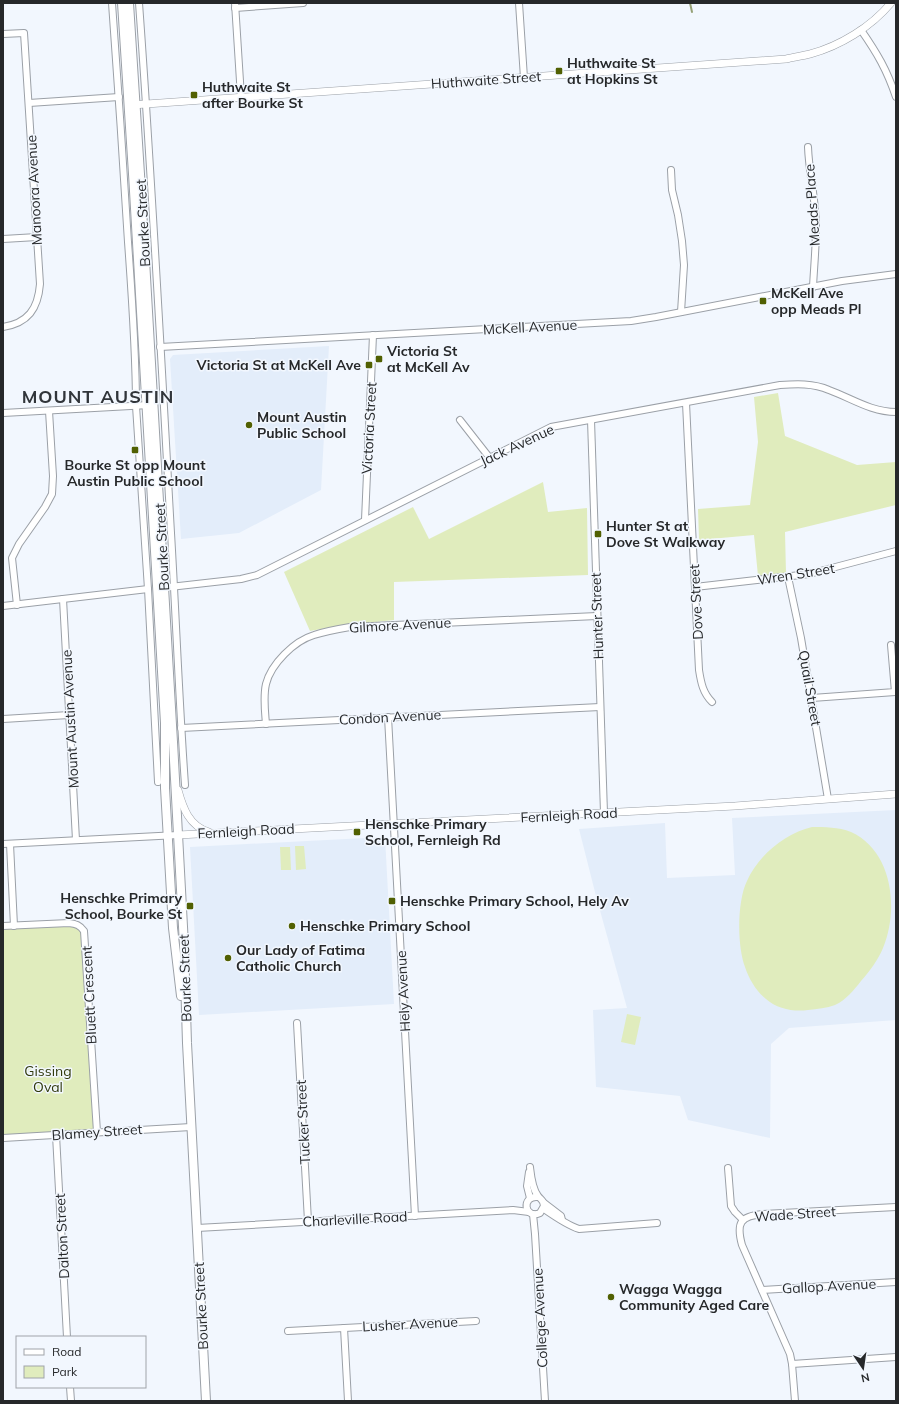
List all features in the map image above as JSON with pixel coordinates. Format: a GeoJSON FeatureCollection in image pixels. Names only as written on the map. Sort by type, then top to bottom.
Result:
{"type":"FeatureCollection","features":[{"type":"Feature","properties":{"kind":"main road","name":"Bourke Street"},"geometry":{"type":"LineString","coordinates":[[122,3],[132,105]]}},
{"type":"Feature","properties":{"kind":"main road","name":"Bourke Street"},"geometry":{"type":"LineString","coordinates":[[129,3],[132,105],[161,588],[174,758],[206,1401]]}},
{"type":"Feature","properties":{"kind":"main road","name":"Bourke Street"},"geometry":{"type":"LineString","coordinates":[[161,588],[165,723],[165,788],[173,928],[187,1043]]}},
{"type":"Feature","properties":{"kind":"street","name":"Bourke Street"},"geometry":{"type":"LineString","coordinates":[[112,3],[136,380],[136,406],[156,723],[158,782]]}},
{"type":"Feature","properties":{"kind":"street","name":"Bourke Street"},"geometry":{"type":"LineString","coordinates":[[139,3],[185,785]]}},
{"type":"Feature","properties":{"kind":"street"},"geometry":{"type":"LineString","coordinates":[[241,97],[235,5],[303,3]]}},
{"type":"Feature","properties":{"kind":"street"},"geometry":{"type":"LineString","coordinates":[[519,3],[524,78]]}},
{"type":"Feature","properties":{"kind":"street","name":"Huthwaite Street"},"geometry":{"type":"LineString","coordinates":[[132,105],[786,59],[810,54],[833,45],[861,30],[892,3]]}},
{"type":"Feature","properties":{"kind":"street"},"geometry":{"type":"LineString","coordinates":[[861,30],[878,54],[896,97]]}},
{"type":"Feature","properties":{"kind":"street","name":"Manoora Avenue"},"geometry":{"type":"LineString","coordinates":[[3,34],[24,33],[40,284],[39,296],[30,314],[22,321],[3,327]]}},
{"type":"Feature","properties":{"kind":"street"},"geometry":{"type":"LineString","coordinates":[[29,103],[119,97]]}},
{"type":"Feature","properties":{"kind":"street","name":"Meads Place"},"geometry":{"type":"LineString","coordinates":[[808,147],[816,227],[813,287]]}},
{"type":"Feature","properties":{"kind":"street"},"geometry":{"type":"LineString","coordinates":[[671,170],[672,190],[678,215],[684,265],[681,312]]}},
{"type":"Feature","properties":{"kind":"street"},"geometry":{"type":"LineString","coordinates":[[3,239],[37,237]]}},
{"type":"Feature","properties":{"kind":"street","name":"McKell Avenue"},"geometry":{"type":"LineString","coordinates":[[160,347],[631,321],[842,281],[896,274]]}},
{"type":"Feature","properties":{"kind":"street","name":"Victoria Street"},"geometry":{"type":"LineString","coordinates":[[365,520],[373,335]]}},
{"type":"Feature","properties":{"kind":"street","name":"Jack Avenue"},"geometry":{"type":"LineString","coordinates":[[161,588],[257,576],[488,457],[551,427],[780,385],[798,384],[828,389],[877,410],[896,412]]}},
{"type":"Feature","properties":{"kind":"street","name":"Dove Street"},"geometry":{"type":"LineString","coordinates":[[686,403],[700,678],[704,693],[712,702]]}},
{"type":"Feature","properties":{"kind":"street"},"geometry":{"type":"LineString","coordinates":[[3,413],[150,405]]}},
{"type":"Feature","properties":{"kind":"street"},"geometry":{"type":"LineString","coordinates":[[17,605],[12,558],[52,494],[53,476],[49,411]]}},
{"type":"Feature","properties":{"kind":"street"},"geometry":{"type":"LineString","coordinates":[[460,420],[488,457]]}},
{"type":"Feature","properties":{"kind":"street","name":"Hunter Street"},"geometry":{"type":"LineString","coordinates":[[592,420],[604,813]]}},
{"type":"Feature","properties":{"kind":"street","name":"Wren Street"},"geometry":{"type":"LineString","coordinates":[[695,587],[788,577],[824,571],[896,551]]}},
{"type":"Feature","properties":{"kind":"street","name":"Quail Street"},"geometry":{"type":"LineString","coordinates":[[788,577],[812,698],[828,799]]}},
{"type":"Feature","properties":{"kind":"street"},"geometry":{"type":"LineString","coordinates":[[3,606],[148,589]]}},
{"type":"Feature","properties":{"kind":"street","name":"Mount Austin Avenue"},"geometry":{"type":"LineString","coordinates":[[63,599],[76,840]]}},
{"type":"Feature","properties":{"kind":"street","name":"Gilmore Avenue"},"geometry":{"type":"LineString","coordinates":[[266,724],[265,696],[266,684],[270,674],[285,653],[312,635],[350,627],[597,616]]}},
{"type":"Feature","properties":{"kind":"street"},"geometry":{"type":"LineString","coordinates":[[812,698],[895,692],[891,645]]}},
{"type":"Feature","properties":{"kind":"street","name":"Condon Avenue"},"geometry":{"type":"LineString","coordinates":[[181,728],[600,707]]}},
{"type":"Feature","properties":{"kind":"street"},"geometry":{"type":"LineString","coordinates":[[3,719],[69,715]]}},
{"type":"Feature","properties":{"kind":"street","name":"Hely Avenue"},"geometry":{"type":"LineString","coordinates":[[388,717],[415,1216]]}},
{"type":"Feature","properties":{"kind":"street"},"geometry":{"type":"LineString","coordinates":[[156,723],[165,723]]}},
{"type":"Feature","properties":{"kind":"street"},"geometry":{"type":"LineString","coordinates":[[174,758],[178,789],[184,810],[188,817],[196,825],[207,832],[214,833]]}},
{"type":"Feature","properties":{"kind":"street","name":"Fernleigh Road"},"geometry":{"type":"LineString","coordinates":[[6,844],[604,813],[896,794]]}},
{"type":"Feature","properties":{"kind":"street"},"geometry":{"type":"LineString","coordinates":[[6,844],[14,926]]}},
{"type":"Feature","properties":{"kind":"street","name":"Bluett Crescent"},"geometry":{"type":"LineString","coordinates":[[3,926],[69,923],[81,926],[84,931],[97,1132]]}},
{"type":"Feature","properties":{"kind":"street","name":"Tucker Street"},"geometry":{"type":"LineString","coordinates":[[297,1023],[308,1221]]}},
{"type":"Feature","properties":{"kind":"street","name":"Blamey Street"},"geometry":{"type":"LineString","coordinates":[[3,1138],[192,1127]]}},
{"type":"Feature","properties":{"kind":"street","name":"Dalton Street"},"geometry":{"type":"LineString","coordinates":[[56,1135],[67,1336]]}},
{"type":"Feature","properties":{"kind":"street"},"geometry":{"type":"LineString","coordinates":[[543,1208],[541,1198],[538,1197],[533,1184],[530,1167],[527,1186],[527,1209],[531,1213],[543,1208],[561,1216],[562,1220],[578,1229],[657,1223]]}},
{"type":"Feature","properties":{"kind":"street"},"geometry":{"type":"LineString","coordinates":[[728,1168],[731,1206],[743,1220]]}},
{"type":"Feature","properties":{"kind":"street"},"geometry":{"type":"LineString","coordinates":[[528,1201],[532,1197],[538,1197]]}},
{"type":"Feature","properties":{"kind":"street","name":"Charleville Road"},"geometry":{"type":"LineString","coordinates":[[513,1210],[528,1201]]}},
{"type":"Feature","properties":{"kind":"street","name":"College Avenue"},"geometry":{"type":"LineString","coordinates":[[535,1234],[543,1208]]}},
{"type":"Feature","properties":{"kind":"street","name":"Wade Street"},"geometry":{"type":"LineString","coordinates":[[794,1401],[792,1364],[787,1347],[742,1245],[739,1230],[741,1223],[743,1220],[752,1215],[896,1208]]}},
{"type":"Feature","properties":{"kind":"street","name":"Charleville Road"},"geometry":{"type":"LineString","coordinates":[[197,1228],[513,1210],[531,1213]]}},
{"type":"Feature","properties":{"kind":"street","name":"College Avenue"},"geometry":{"type":"LineString","coordinates":[[531,1213],[535,1234],[545,1401]]}},
{"type":"Feature","properties":{"kind":"street","name":"Gallop Avenue"},"geometry":{"type":"LineString","coordinates":[[762,1290],[896,1282]]}},
{"type":"Feature","properties":{"kind":"street","name":"Lusher Avenue"},"geometry":{"type":"LineString","coordinates":[[288,1331],[476,1321]]}},
{"type":"Feature","properties":{"kind":"street","name":"Lusher Avenue"},"geometry":{"type":"LineString","coordinates":[[344,1328],[348,1401]]}},
{"type":"Feature","properties":{"kind":"street"},"geometry":{"type":"LineString","coordinates":[[792,1364],[896,1357]]}},
{"type":"Feature","properties":{"kind":"street"},"geometry":{"type":"LineString","coordinates":[[70,1388],[71,1401]]}},
{"type":"Feature","properties":{"kind":"shaded area","name":"Mount Austin Public School"},"geometry":{"type":"Polygon","coordinates":[[[329,346],[321,490],[239,533],[181,539],[170,359],[173,355],[329,346]]]}},
{"type":"Feature","properties":{"kind":"shaded area"},"geometry":{"type":"Polygon","coordinates":[[[896,810],[896,1020],[789,1028],[771,1044],[770,1138],[688,1120],[680,1096],[596,1087],[593,1010],[627,1008],[579,829],[665,823],[667,878],[735,875],[732,818],[896,810]]]}},
{"type":"Feature","properties":{"kind":"shaded area","name":"Henschke Primary School"},"geometry":{"type":"Polygon","coordinates":[[[385,837],[394,1004],[199,1015],[190,847],[385,837]]]}},
{"type":"Feature","properties":{"kind":"green space"},"geometry":{"type":"Polygon","coordinates":[[[778,393],[785,436],[857,465],[896,462],[896,505],[785,532],[786,573],[758,576],[754,535],[699,540],[698,509],[750,505],[758,442],[754,397],[778,393]]]}},
{"type":"Feature","properties":{"kind":"green space"},"geometry":{"type":"Polygon","coordinates":[[[543,482],[548,512],[587,508],[588,575],[394,582],[394,620],[338,626],[310,631],[284,572],[413,507],[429,539],[543,482]]]}},
{"type":"Feature","properties":{"kind":"green space"},"geometry":{"type":"Polygon","coordinates":[[[812,827],[836,828],[851,832],[865,841],[876,853],[884,867],[889,883],[891,917],[888,933],[879,957],[868,973],[850,994],[835,1005],[803,1011],[791,1010],[775,1005],[762,996],[756,989],[742,958],[739,924],[741,900],[744,890],[747,881],[758,863],[782,840],[792,834],[812,827]]]}},
{"type":"Feature","properties":{"kind":"green space"},"geometry":{"type":"Polygon","coordinates":[[[295,846],[304,846],[306,869],[296,870],[295,846]]]}},
{"type":"Feature","properties":{"kind":"green space"},"geometry":{"type":"Polygon","coordinates":[[[280,847],[290,847],[291,870],[281,870],[280,847]]]}},
{"type":"Feature","properties":{"kind":"green space","name":"Gissing Oval"},"geometry":{"type":"Polygon","coordinates":[[[69,923],[84,931],[97,1132],[3,1138],[3,926],[69,923]]]}},
{"type":"Feature","properties":{"kind":"green space"},"geometry":{"type":"Polygon","coordinates":[[[627,1014],[641,1017],[635,1045],[621,1042],[627,1014]]]}},
{"type":"Feature","properties":{"kind":"waterway"},"geometry":{"type":"LineString","coordinates":[[690,3],[692,12]]}},
{"type":"Feature","properties":{"kind":"place","name":"Huthwaite St at Hopkins St"},"geometry":{"type":"Point","coordinates":[559,71]}},
{"type":"Feature","properties":{"kind":"place","name":"Huthwaite St after Bourke St"},"geometry":{"type":"Point","coordinates":[194,95]}},
{"type":"Feature","properties":{"kind":"place","name":"McKell Ave opp Meads Pl"},"geometry":{"type":"Point","coordinates":[763,301]}},
{"type":"Feature","properties":{"kind":"place","name":"Victoria St at McKell Av"},"geometry":{"type":"Point","coordinates":[379,359]}},
{"type":"Feature","properties":{"kind":"place","name":"Victoria St at McKell Ave"},"geometry":{"type":"Point","coordinates":[369,365]}},
{"type":"Feature","properties":{"kind":"place","name":"Mount Austin Public School"},"geometry":{"type":"Point","coordinates":[249,425]}},
{"type":"Feature","properties":{"kind":"place","name":"Bourke St opp Mount Austin Public School"},"geometry":{"type":"Point","coordinates":[135,450]}},
{"type":"Feature","properties":{"kind":"place","name":"Hunter St at Dove St Walkway"},"geometry":{"type":"Point","coordinates":[598,534]}},
{"type":"Feature","properties":{"kind":"place","name":"Henschke Primary School, Fernleigh Rd"},"geometry":{"type":"Point","coordinates":[357,832]}},
{"type":"Feature","properties":{"kind":"place","name":"Henschke Primary School, Hely Av"},"geometry":{"type":"Point","coordinates":[392,901]}},
{"type":"Feature","properties":{"kind":"place","name":"Henschke Primary School, Bourke St"},"geometry":{"type":"Point","coordinates":[190,906]}},
{"type":"Feature","properties":{"kind":"place","name":"Henschke Primary School"},"geometry":{"type":"Point","coordinates":[292,926]}},
{"type":"Feature","properties":{"kind":"place","name":"Our Lady of Fatima Catholic Church"},"geometry":{"type":"Point","coordinates":[228,958]}},
{"type":"Feature","properties":{"kind":"place","name":"Wagga Wagga Community Aged Care"},"geometry":{"type":"Point","coordinates":[611,1297]}},
{"type":"Feature","properties":{"kind":"district","name":"MOUNT AUSTIN"},"geometry":{"type":"Point","coordinates":[98,397]}}]}
